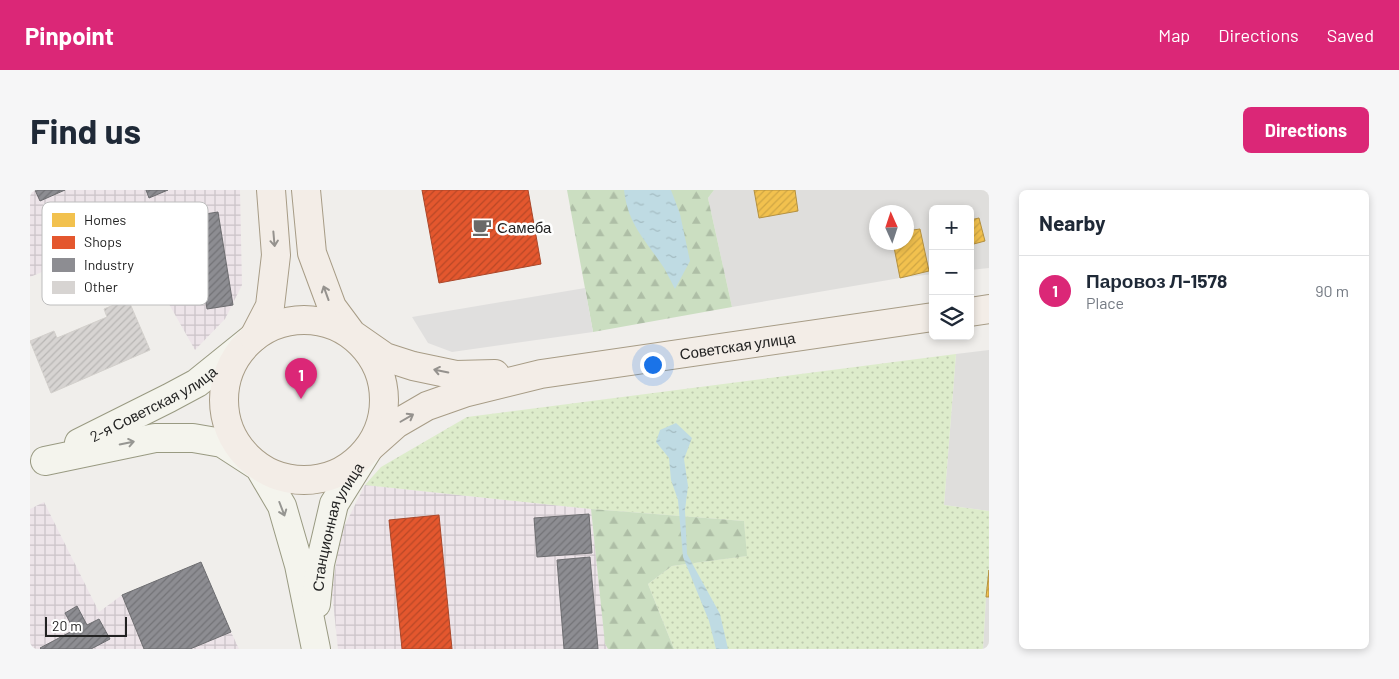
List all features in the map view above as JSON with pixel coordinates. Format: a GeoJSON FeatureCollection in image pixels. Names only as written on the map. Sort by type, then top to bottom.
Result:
{"type":"FeatureCollection","features":[{"type":"Feature","properties":{"kind":"main road"},"geometry":{"type":"LineString","coordinates":[[254,337],[270,306],[276,255],[271,190]]}},
{"type":"Feature","properties":{"kind":"main road"},"geometry":{"type":"LineString","coordinates":[[306,190],[312,254],[332,307],[352,334],[374,358],[381,374],[384,389],[384,410],[379,431],[368,448],[351,465],[332,475],[313,480],[287,478],[273,474],[259,466],[245,454],[235,440],[227,423],[224,407],[223,396],[228,374],[241,349],[254,337],[277,324],[302,319],[328,323],[352,334]]}},
{"type":"Feature","properties":{"kind":"main road"},"geometry":{"type":"LineString","coordinates":[[974,311],[989,309]]}},
{"type":"Feature","properties":{"kind":"main road","name":"Советская улица"},"geometry":{"type":"LineString","coordinates":[[368,448],[396,424],[427,406],[464,393],[541,374],[929,318]]}},
{"type":"Feature","properties":{"kind":"main road","name":"Советская улица"},"geometry":{"type":"LineString","coordinates":[[352,334],[385,357],[413,366],[456,375],[541,374]]}},
{"type":"Feature","properties":{"kind":"street","name":"2-я Советская улица"},"geometry":{"type":"LineString","coordinates":[[37,464],[197,383],[254,337]]}},
{"type":"Feature","properties":{"kind":"street","name":"2-я Советская улица"},"geometry":{"type":"LineString","coordinates":[[37,464],[155,438],[193,438],[222,443],[259,466]]}},
{"type":"Feature","properties":{"kind":"street","name":"Станционная улица"},"geometry":{"type":"LineString","coordinates":[[314,643],[320,564],[334,504],[368,448]]}},
{"type":"Feature","properties":{"kind":"street","name":"Станционная улица"},"geometry":{"type":"LineString","coordinates":[[259,466],[282,506],[299,565],[314,643]]}},
{"type":"Feature","properties":{"kind":"shaded area"},"geometry":{"type":"Polygon","coordinates":[[[30,190],[240,190],[242,285],[225,319],[195,350],[170,305],[208,305],[208,202],[42,202],[42,272],[30,277],[30,190]]]}},
{"type":"Feature","properties":{"kind":"shaded area"},"geometry":{"type":"Polygon","coordinates":[[[714,190],[989,190],[989,268],[974,270],[974,205],[929,205],[929,274],[732,307],[708,198],[714,190]]]}},
{"type":"Feature","properties":{"kind":"shaded area"},"geometry":{"type":"Polygon","coordinates":[[[585,288],[593,332],[452,352],[428,343],[412,317],[585,288]]]}},
{"type":"Feature","properties":{"kind":"shaded area"},"geometry":{"type":"Polygon","coordinates":[[[989,350],[989,511],[944,505],[956,354],[989,350]]]}},
{"type":"Feature","properties":{"kind":"shaded area"},"geometry":{"type":"Polygon","coordinates":[[[365,485],[591,509],[605,644],[608,649],[338,649],[332,592],[340,535],[365,485]]]}},
{"type":"Feature","properties":{"kind":"shaded area"},"geometry":{"type":"Polygon","coordinates":[[[44,502],[99,612],[122,595],[144,649],[30,649],[30,509],[44,502]]]}},
{"type":"Feature","properties":{"kind":"shaded area"},"geometry":{"type":"Polygon","coordinates":[[[989,570],[989,649],[983,649],[986,597],[989,570]]]}},
{"type":"Feature","properties":{"kind":"shaded area"},"geometry":{"type":"Polygon","coordinates":[[[231,632],[239,649],[190,649],[231,632]]]}},
{"type":"Feature","properties":{"kind":"green space"},"geometry":{"type":"Polygon","coordinates":[[[567,190],[714,190],[708,198],[732,307],[593,332],[567,190]]]}},
{"type":"Feature","properties":{"kind":"green space"},"geometry":{"type":"Polygon","coordinates":[[[956,354],[944,505],[989,511],[989,570],[983,649],[674,649],[648,584],[672,566],[746,556],[744,521],[591,509],[365,485],[381,467],[467,417],[956,354]]]}},
{"type":"Feature","properties":{"kind":"green space"},"geometry":{"type":"Polygon","coordinates":[[[591,509],[744,521],[747,556],[672,566],[648,584],[674,649],[608,649],[605,644],[591,509]]]}},
{"type":"Feature","properties":{"kind":"water"},"geometry":{"type":"Polygon","coordinates":[[[624,190],[671,190],[680,214],[690,261],[675,289],[662,265],[632,220],[624,190]]]}},
{"type":"Feature","properties":{"kind":"water"},"geometry":{"type":"Polygon","coordinates":[[[676,423],[692,438],[684,459],[688,486],[685,510],[687,554],[720,614],[728,649],[716,649],[709,621],[683,557],[678,500],[671,480],[669,458],[656,442],[660,430],[676,423]]]}},
{"type":"Feature","properties":{"kind":"building: Homes"},"geometry":{"type":"Polygon","coordinates":[[[754,190],[795,190],[798,211],[759,218],[754,190]]]}},
{"type":"Feature","properties":{"kind":"building: Homes"},"geometry":{"type":"Polygon","coordinates":[[[979,218],[985,241],[974,244],[974,219],[979,218]]]}},
{"type":"Feature","properties":{"kind":"building: Homes"},"geometry":{"type":"Polygon","coordinates":[[[920,229],[929,271],[900,278],[895,250],[914,250],[914,230],[920,229]]]}},
{"type":"Feature","properties":{"kind":"building: Homes"},"geometry":{"type":"Polygon","coordinates":[[[989,570],[989,597],[986,597],[989,570]]]}},
{"type":"Feature","properties":{"kind":"building: Shops","name":"Самеба"},"geometry":{"type":"Polygon","coordinates":[[[422,190],[528,190],[541,264],[439,283],[422,190]]]}},
{"type":"Feature","properties":{"kind":"building: Shops"},"geometry":{"type":"Polygon","coordinates":[[[439,515],[452,649],[402,649],[389,520],[439,515]]]}},
{"type":"Feature","properties":{"kind":"building: Industry"},"geometry":{"type":"Polygon","coordinates":[[[35,190],[65,190],[40,201],[35,190]]]}},
{"type":"Feature","properties":{"kind":"building: Industry"},"geometry":{"type":"Polygon","coordinates":[[[146,190],[168,190],[149,198],[146,190]]]}},
{"type":"Feature","properties":{"kind":"building: Industry"},"geometry":{"type":"Polygon","coordinates":[[[218,212],[233,305],[207,309],[206,305],[208,305],[208,214],[218,212]]]}},
{"type":"Feature","properties":{"kind":"building: Industry"},"geometry":{"type":"Polygon","coordinates":[[[589,514],[592,553],[537,557],[534,518],[589,514]]]}},
{"type":"Feature","properties":{"kind":"building: Industry"},"geometry":{"type":"Polygon","coordinates":[[[590,557],[598,649],[564,649],[557,560],[590,557]]]}},
{"type":"Feature","properties":{"kind":"building: Industry"},"geometry":{"type":"Polygon","coordinates":[[[201,562],[231,632],[190,649],[144,649],[122,595],[201,562]]]}},
{"type":"Feature","properties":{"kind":"building: Industry"},"geometry":{"type":"Polygon","coordinates":[[[77,606],[87,625],[99,619],[110,639],[91,649],[41,649],[74,630],[65,613],[77,606]]]}},
{"type":"Feature","properties":{"kind":"building: Other"},"geometry":{"type":"Polygon","coordinates":[[[114,305],[131,305],[150,350],[51,393],[30,341],[54,331],[57,338],[107,317],[104,309],[114,305]]]}},
{"type":"Feature","properties":{"kind":"place","name":"Самеба"},"geometry":{"type":"Point","coordinates":[482,227]}},
{"type":"Feature","properties":{"kind":"place","name":"Паровоз Л-1578"},"geometry":{"type":"Point","coordinates":[301,399]}}]}
